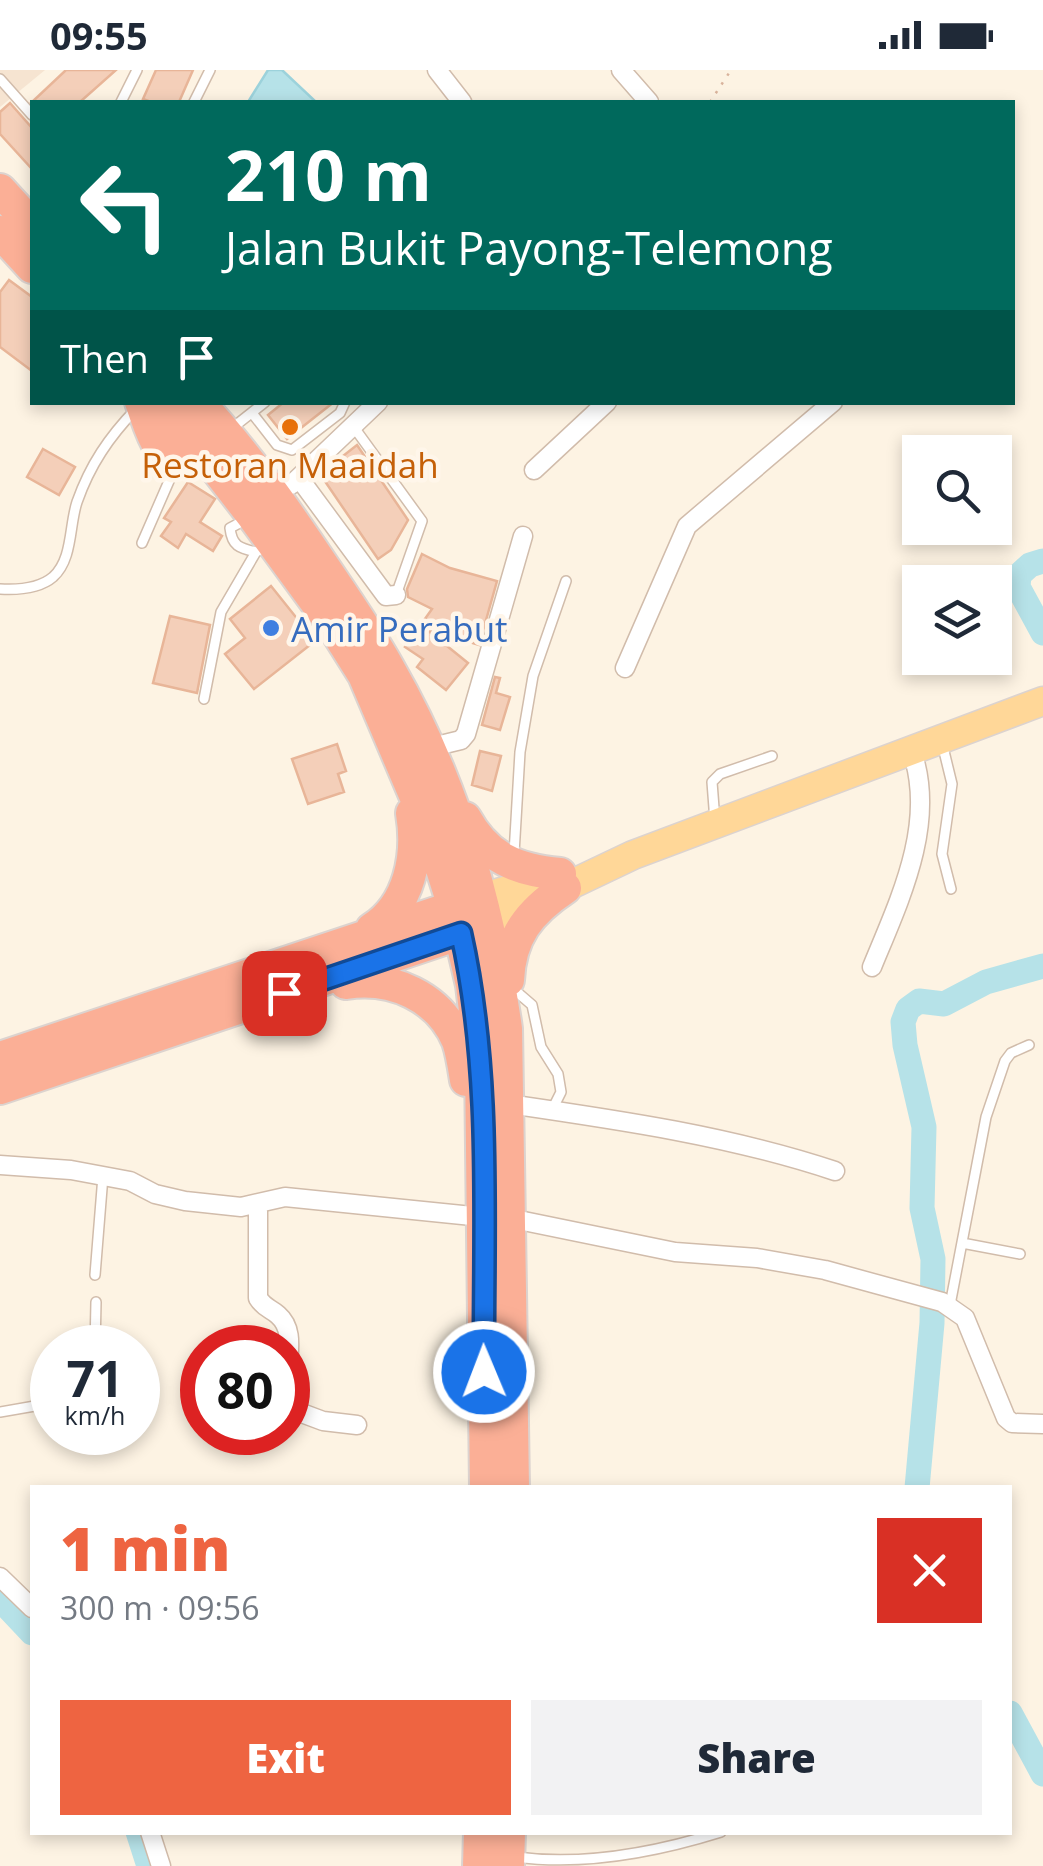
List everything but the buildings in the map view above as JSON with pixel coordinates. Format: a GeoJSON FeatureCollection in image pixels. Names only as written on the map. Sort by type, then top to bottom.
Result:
{"type":"FeatureCollection","features":[{"type":"Feature","properties":{"kind":"highway"},"geometry":{"type":"LineString","coordinates":[[0,190],[30,262]]}},
{"type":"Feature","properties":{"kind":"highway"},"geometry":{"type":"LineString","coordinates":[[142,405],[165,456],[203,434]]}},
{"type":"Feature","properties":{"kind":"highway"},"geometry":{"type":"LineString","coordinates":[[163,405],[203,434],[273,498],[289,536],[390,671],[415,754],[456,818],[471,916],[472,985],[482,1062],[483,1183]]}},
{"type":"Feature","properties":{"kind":"highway"},"geometry":{"type":"LineString","coordinates":[[415,754],[475,837],[493,855],[514,867],[562,881],[515,937],[509,959],[509,1104],[496,1218],[486,1485]]}},
{"type":"Feature","properties":{"kind":"highway"},"geometry":{"type":"LineString","coordinates":[[355,939],[384,921],[398,904],[411,872],[416,835],[415,754]]}},
{"type":"Feature","properties":{"kind":"highway"},"geometry":{"type":"LineString","coordinates":[[0,1058],[355,939],[471,916]]}},
{"type":"Feature","properties":{"kind":"highway"},"geometry":{"type":"LineString","coordinates":[[0,1088],[212,1016],[471,916]]}},
{"type":"Feature","properties":{"kind":"highway"},"geometry":{"type":"LineString","coordinates":[[471,916],[506,1029]]}},
{"type":"Feature","properties":{"kind":"highway"},"geometry":{"type":"LineString","coordinates":[[212,1016],[367,980],[412,991],[433,1007],[458,1040],[483,1183],[496,1218],[513,1485]]}},
{"type":"Feature","properties":{"kind":"highway"},"geometry":{"type":"LineString","coordinates":[[483,1835],[501,1855]]}},
{"type":"Feature","properties":{"kind":"main road"},"geometry":{"type":"LineString","coordinates":[[471,916],[1043,701]]}},
{"type":"Feature","properties":{"kind":"street"},"geometry":{"type":"LineString","coordinates":[[437,70],[460,100]]}},
{"type":"Feature","properties":{"kind":"street"},"geometry":{"type":"LineString","coordinates":[[621,70],[647,100]]}},
{"type":"Feature","properties":{"kind":"street"},"geometry":{"type":"LineString","coordinates":[[375,405],[273,498],[289,536],[386,596],[396,595]]}},
{"type":"Feature","properties":{"kind":"street"},"geometry":{"type":"LineString","coordinates":[[534,470],[604,405]]}},
{"type":"Feature","properties":{"kind":"street"},"geometry":{"type":"LineString","coordinates":[[625,668],[688,526],[829,405]]}},
{"type":"Feature","properties":{"kind":"street"},"geometry":{"type":"LineString","coordinates":[[415,754],[462,740],[466,734],[523,536]]}},
{"type":"Feature","properties":{"kind":"street"},"geometry":{"type":"LineString","coordinates":[[872,967],[902,891],[917,834],[920,787],[912,752]]}},
{"type":"Feature","properties":{"kind":"street"},"geometry":{"type":"LineString","coordinates":[[509,1104],[733,1142],[835,1171]]}},
{"type":"Feature","properties":{"kind":"street"},"geometry":{"type":"LineString","coordinates":[[0,1165],[130,1180],[155,1194],[241,1207],[284,1197],[496,1218],[676,1252],[791,1264],[912,1292],[946,1304],[966,1318],[1006,1418],[1012,1423],[1043,1424]]}},
{"type":"Feature","properties":{"kind":"street"},"geometry":{"type":"LineString","coordinates":[[258,1205],[255,1287],[262,1306],[280,1316],[285,1325]]}},
{"type":"Feature","properties":{"kind":"street"},"geometry":{"type":"LineString","coordinates":[[310,1416],[357,1425]]}},
{"type":"Feature","properties":{"kind":"street"},"geometry":{"type":"LineString","coordinates":[[0,1577],[30,1606]]}},
{"type":"Feature","properties":{"kind":"street"},"geometry":{"type":"LineString","coordinates":[[151,1835],[161,1866]]}},
{"type":"Feature","properties":{"kind":"lane"},"geometry":{"type":"LineString","coordinates":[[12,70],[2,82],[30,113]]}},
{"type":"Feature","properties":{"kind":"lane"},"geometry":{"type":"LineString","coordinates":[[122,100],[137,70]]}},
{"type":"Feature","properties":{"kind":"lane"},"geometry":{"type":"LineString","coordinates":[[195,100],[210,70]]}},
{"type":"Feature","properties":{"kind":"lane"},"geometry":{"type":"LineString","coordinates":[[0,589],[38,586],[53,577],[64,563],[77,502],[95,460],[108,439],[139,405]]}},
{"type":"Feature","properties":{"kind":"lane"},"geometry":{"type":"LineString","coordinates":[[142,543],[203,434],[261,405]]}},
{"type":"Feature","properties":{"kind":"lane"},"geometry":{"type":"LineString","coordinates":[[218,524],[273,498],[292,450],[340,413],[344,405]]}},
{"type":"Feature","properties":{"kind":"lane"},"geometry":{"type":"LineString","coordinates":[[252,413],[277,445],[292,450]]}},
{"type":"Feature","properties":{"kind":"lane"},"geometry":{"type":"LineString","coordinates":[[353,426],[422,521],[396,595]]}},
{"type":"Feature","properties":{"kind":"lane"},"geometry":{"type":"LineString","coordinates":[[204,700],[221,612],[289,536]]}},
{"type":"Feature","properties":{"kind":"lane"},"geometry":{"type":"LineString","coordinates":[[514,867],[520,752],[530,695],[566,581]]}},
{"type":"Feature","properties":{"kind":"lane"},"geometry":{"type":"LineString","coordinates":[[941,740],[952,784],[942,854],[951,890]]}},
{"type":"Feature","properties":{"kind":"lane"},"geometry":{"type":"LineString","coordinates":[[716,824],[712,782],[720,774],[772,756]]}},
{"type":"Feature","properties":{"kind":"lane"},"geometry":{"type":"LineString","coordinates":[[508,984],[532,1005],[541,1047],[558,1074],[561,1092],[552,1110]]}},
{"type":"Feature","properties":{"kind":"lane"},"geometry":{"type":"LineString","coordinates":[[946,1304],[986,1117],[1005,1061],[1028,1045]]}},
{"type":"Feature","properties":{"kind":"lane"},"geometry":{"type":"LineString","coordinates":[[95,1276],[102,1176]]}},
{"type":"Feature","properties":{"kind":"lane"},"geometry":{"type":"LineString","coordinates":[[962,1243],[1020,1254]]}},
{"type":"Feature","properties":{"kind":"lane"},"geometry":{"type":"LineString","coordinates":[[96,1302],[96,1325]]}},
{"type":"Feature","properties":{"kind":"lane"},"geometry":{"type":"LineString","coordinates":[[0,1412],[30,1407]]}},
{"type":"Feature","properties":{"kind":"lane"},"geometry":{"type":"LineString","coordinates":[[501,1855],[572,1861],[670,1846],[710,1835]]}},
{"type":"Feature","properties":{"kind":"path"},"geometry":{"type":"LineString","coordinates":[[711,100],[732,70]]}},
{"type":"Feature","properties":{"kind":"shaded area"},"geometry":{"type":"Polygon","coordinates":[[[0,70],[45,70],[0,107],[0,70]]]}},
{"type":"Feature","properties":{"kind":"water"},"geometry":{"type":"Polygon","coordinates":[[[268,70],[282,70],[314,100],[249,100],[268,70]]]}},
{"type":"Feature","properties":{"kind":"waterway"},"geometry":{"type":"LineString","coordinates":[[1043,561],[1030,565],[1019,575],[1018,587],[1043,633]]}},
{"type":"Feature","properties":{"kind":"waterway"},"geometry":{"type":"LineString","coordinates":[[917,1485],[932,1323],[933,1259],[922,1208],[924,1127],[903,1022],[908,1009],[919,1001],[944,1004],[986,982],[1043,966]]}},
{"type":"Feature","properties":{"kind":"waterway"},"geometry":{"type":"LineString","coordinates":[[0,1599],[30,1631]]}},
{"type":"Feature","properties":{"kind":"waterway"},"geometry":{"type":"LineString","coordinates":[[1012,1717],[1043,1774]]}},
{"type":"Feature","properties":{"kind":"waterway"},"geometry":{"type":"LineString","coordinates":[[139,1835],[149,1866]]}},
{"type":"Feature","properties":{"kind":"place","name":"Restoran Maaidah"},"geometry":{"type":"Point","coordinates":[290,427]}},
{"type":"Feature","properties":{"kind":"place","name":"Amir Perabut"},"geometry":{"type":"Point","coordinates":[271,628]}},
{"type":"Feature","properties":{"kind":"route"},"geometry":{"type":"LineString","coordinates":[[284,993],[461,933],[482,1062],[484,1372]]}}]}
